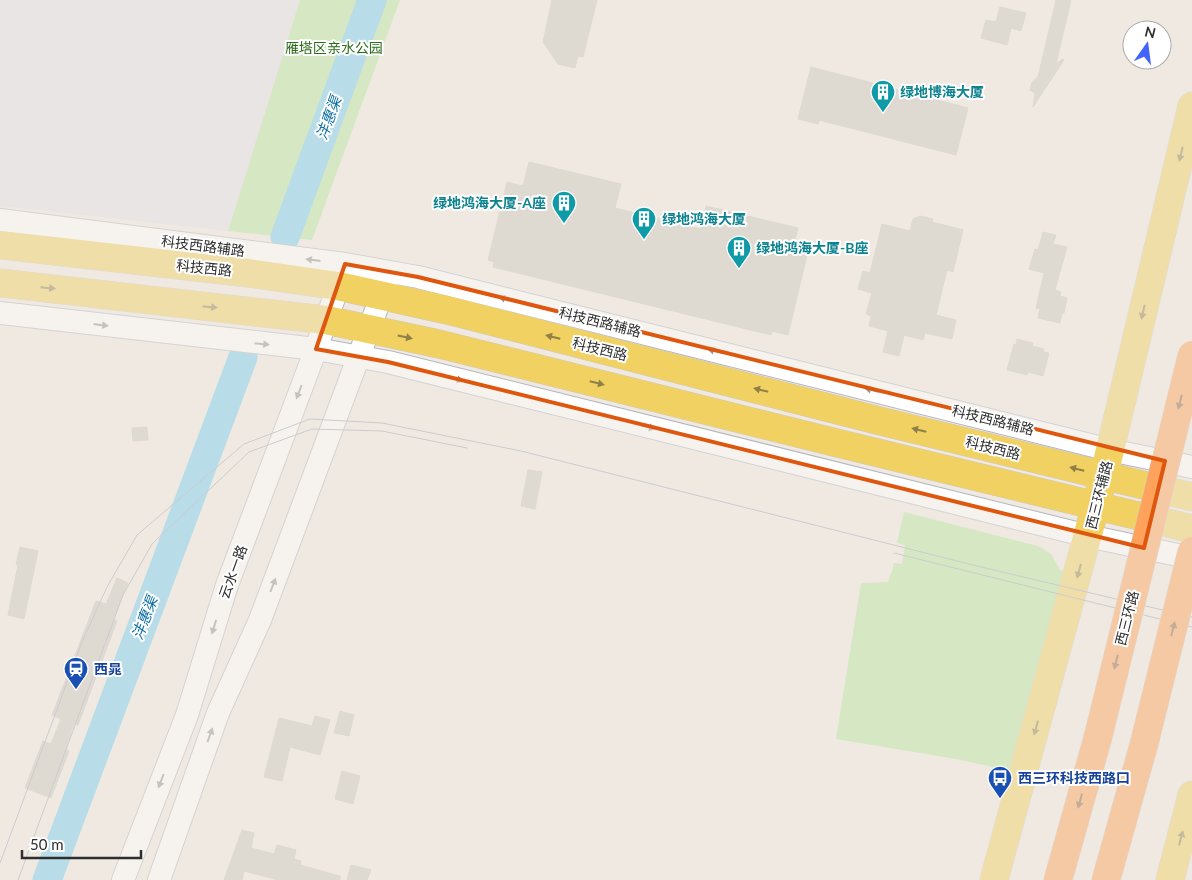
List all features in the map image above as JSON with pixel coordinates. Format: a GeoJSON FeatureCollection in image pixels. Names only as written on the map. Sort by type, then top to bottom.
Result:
{"type":"FeatureCollection","features":[{"type":"Feature","properties":{"kind":"highway","name":"西三环路"},"geometry":{"type":"LineString","coordinates":[[1058,880],[1098,737],[1192,355]]}},
{"type":"Feature","properties":{"kind":"highway"},"geometry":{"type":"LineString","coordinates":[[1106,880],[1144,744],[1192,551]]}},
{"type":"Feature","properties":{"kind":"main road","name":"西三环辅路"},"geometry":{"type":"LineString","coordinates":[[994,880],[1107,463],[1192,106]]}},
{"type":"Feature","properties":{"kind":"main road","name":"科技西路"},"geometry":{"type":"LineString","coordinates":[[0,245],[248,273],[342,275],[386,284],[456,312],[880,421],[1107,463],[1192,497]]}},
{"type":"Feature","properties":{"kind":"main road"},"geometry":{"type":"LineString","coordinates":[[0,283],[326,320],[438,344],[1192,529]]}},
{"type":"Feature","properties":{"kind":"main road"},"geometry":{"type":"LineString","coordinates":[[1170,880],[1192,795]]}},
{"type":"Feature","properties":{"kind":"street","name":"科技西路辅路"},"geometry":{"type":"LineString","coordinates":[[0,220],[342,275]]}},
{"type":"Feature","properties":{"kind":"street","name":"云水一路"},"geometry":{"type":"LineString","coordinates":[[123,880],[186,715],[227,585],[342,275]]}},
{"type":"Feature","properties":{"kind":"street"},"geometry":{"type":"LineString","coordinates":[[159,880],[218,713],[260,620],[386,284]]}},
{"type":"Feature","properties":{"kind":"street"},"geometry":{"type":"LineString","coordinates":[[0,313],[316,349],[388,362],[1088,536],[1192,558]]}},
{"type":"Feature","properties":{"kind":"street"},"geometry":{"type":"LineString","coordinates":[[1107,463],[1192,467]]}},
{"type":"Feature","properties":{"kind":"highlighted area"},"geometry":{"type":"Polygon","coordinates":[[[345,264],[418,277],[1165,461],[1144,548],[388,362],[316,349],[345,264]]]}},
{"type":"Feature","properties":{"kind":"shaded area"},"geometry":{"type":"Polygon","coordinates":[[[0,0],[300,0],[228,231],[0,206],[0,0]]]}},
{"type":"Feature","properties":{"kind":"green space","name":"雁塔区亲水公园"},"geometry":{"type":"Polygon","coordinates":[[[300,0],[400,0],[312,240],[228,231],[300,0]]]}},
{"type":"Feature","properties":{"kind":"green space"},"geometry":{"type":"Polygon","coordinates":[[[904,512],[1038,546],[1051,554],[1060,570],[1067,572],[1011,771],[956,759],[836,739],[861,583],[888,582],[894,563],[902,564],[905,545],[897,543],[904,512]]]}},
{"type":"Feature","properties":{"kind":"building"},"geometry":{"type":"Polygon","coordinates":[[[552,0],[597,0],[583,57],[578,56],[575,68],[558,64],[543,42],[552,0]]]}},
{"type":"Feature","properties":{"kind":"building"},"geometry":{"type":"Polygon","coordinates":[[[1056,0],[1071,0],[1056,64],[1064,60],[1033,107],[1035,93],[1030,90],[1032,82],[1038,77],[1056,0]]]}},
{"type":"Feature","properties":{"kind":"building"},"geometry":{"type":"Polygon","coordinates":[[[1000,7],[1026,13],[1021,31],[1011,28],[1007,45],[981,38],[986,20],[996,22],[1000,7]]]}},
{"type":"Feature","properties":{"kind":"building","name":"绿地博海大厦"},"geometry":{"type":"Polygon","coordinates":[[[811,67],[968,108],[956,155],[819,120],[818,124],[798,119],[811,67]]]}},
{"type":"Feature","properties":{"kind":"building","name":"绿地鸿海大厦"},"geometry":{"type":"Polygon","coordinates":[[[529,162],[621,184],[615,208],[700,229],[706,206],[798,228],[792,251],[807,255],[788,335],[772,331],[771,335],[493,267],[494,262],[488,260],[507,182],[523,186],[529,162]]]}},
{"type":"Feature","properties":{"kind":"building"},"geometry":{"type":"Polygon","coordinates":[[[920,216],[933,219],[932,222],[963,230],[953,272],[947,270],[936,315],[956,320],[952,339],[925,333],[923,340],[904,335],[899,356],[883,352],[888,331],[869,326],[871,316],[866,314],[872,293],[858,289],[863,271],[870,273],[882,224],[910,231],[913,219],[920,216]]]}},
{"type":"Feature","properties":{"kind":"building"},"geometry":{"type":"Polygon","coordinates":[[[1043,232],[1056,235],[1053,244],[1067,247],[1055,290],[1061,292],[1060,296],[1067,298],[1060,323],[1038,318],[1040,309],[1036,308],[1044,273],[1029,269],[1035,249],[1038,250],[1043,232]]]}},
{"type":"Feature","properties":{"kind":"building"},"geometry":{"type":"Polygon","coordinates":[[[1017,339],[1033,343],[1032,346],[1044,349],[1043,352],[1049,353],[1043,376],[1028,372],[1027,375],[1007,370],[1017,339]]]}},
{"type":"Feature","properties":{"kind":"building"},"geometry":{"type":"Polygon","coordinates":[[[147,427],[148,440],[133,441],[132,428],[147,427]]]}},
{"type":"Feature","properties":{"kind":"building"},"geometry":{"type":"Polygon","coordinates":[[[528,470],[542,472],[535,509],[521,506],[528,470]]]}},
{"type":"Feature","properties":{"kind":"building"},"geometry":{"type":"Polygon","coordinates":[[[20,547],[38,551],[24,619],[8,615],[20,547]]]}},
{"type":"Feature","properties":{"kind":"building"},"geometry":{"type":"Polygon","coordinates":[[[117,578],[128,583],[113,619],[117,621],[78,725],[74,724],[65,749],[69,751],[51,798],[25,788],[43,741],[51,744],[61,719],[52,715],[96,601],[106,604],[117,578]]]}},
{"type":"Feature","properties":{"kind":"building"},"geometry":{"type":"Polygon","coordinates":[[[340,711],[354,715],[349,736],[334,733],[340,711]]]}},
{"type":"Feature","properties":{"kind":"building"},"geometry":{"type":"Polygon","coordinates":[[[315,716],[330,720],[320,755],[290,747],[282,781],[264,777],[279,718],[312,726],[315,716]]]}},
{"type":"Feature","properties":{"kind":"building"},"geometry":{"type":"Polygon","coordinates":[[[342,771],[360,776],[353,804],[335,799],[342,771]]]}},
{"type":"Feature","properties":{"kind":"building"},"geometry":{"type":"Polygon","coordinates":[[[242,830],[254,833],[251,848],[274,854],[277,845],[296,850],[294,859],[301,861],[300,865],[340,876],[340,880],[278,880],[244,871],[242,880],[224,880],[242,830]]]}},
{"type":"Feature","properties":{"kind":"building"},"geometry":{"type":"Polygon","coordinates":[[[351,865],[371,870],[367,880],[347,880],[351,865]]]}},
{"type":"Feature","properties":{"kind":"waterway","name":"沣惠渠"},"geometry":{"type":"LineString","coordinates":[[285,237],[372,0]]}},
{"type":"Feature","properties":{"kind":"waterway","name":"沣惠渠"},"geometry":{"type":"LineString","coordinates":[[47,880],[243,357]]}},
{"type":"Feature","properties":{"kind":"tram line"},"geometry":{"type":"LineString","coordinates":[[0,863],[82,642],[107,587],[137,535],[244,444],[310,419],[382,423],[521,451],[977,566],[1192,617]]}},
{"type":"Feature","properties":{"kind":"tram line"},"geometry":{"type":"LineString","coordinates":[[18,880],[123,595],[152,544],[249,452],[312,429],[382,431],[467,448]]}},
{"type":"Feature","properties":{"kind":"tram line"},"geometry":{"type":"LineString","coordinates":[[894,553],[1192,627]]}},
{"type":"Feature","properties":{"kind":"place","name":"绿地博海大厦"},"geometry":{"type":"Point","coordinates":[883,113]}},
{"type":"Feature","properties":{"kind":"place","name":"绿地鸿海大厦-A座"},"geometry":{"type":"Point","coordinates":[564,224]}},
{"type":"Feature","properties":{"kind":"place","name":"绿地鸿海大厦"},"geometry":{"type":"Point","coordinates":[644,240]}},
{"type":"Feature","properties":{"kind":"place","name":"绿地鸿海大厦-B座"},"geometry":{"type":"Point","coordinates":[739,269]}},
{"type":"Feature","properties":{"kind":"place","name":"西晁"},"geometry":{"type":"Point","coordinates":[76,690]}},
{"type":"Feature","properties":{"kind":"place","name":"西三环科技西路口"},"geometry":{"type":"Point","coordinates":[1000,799]}}]}
